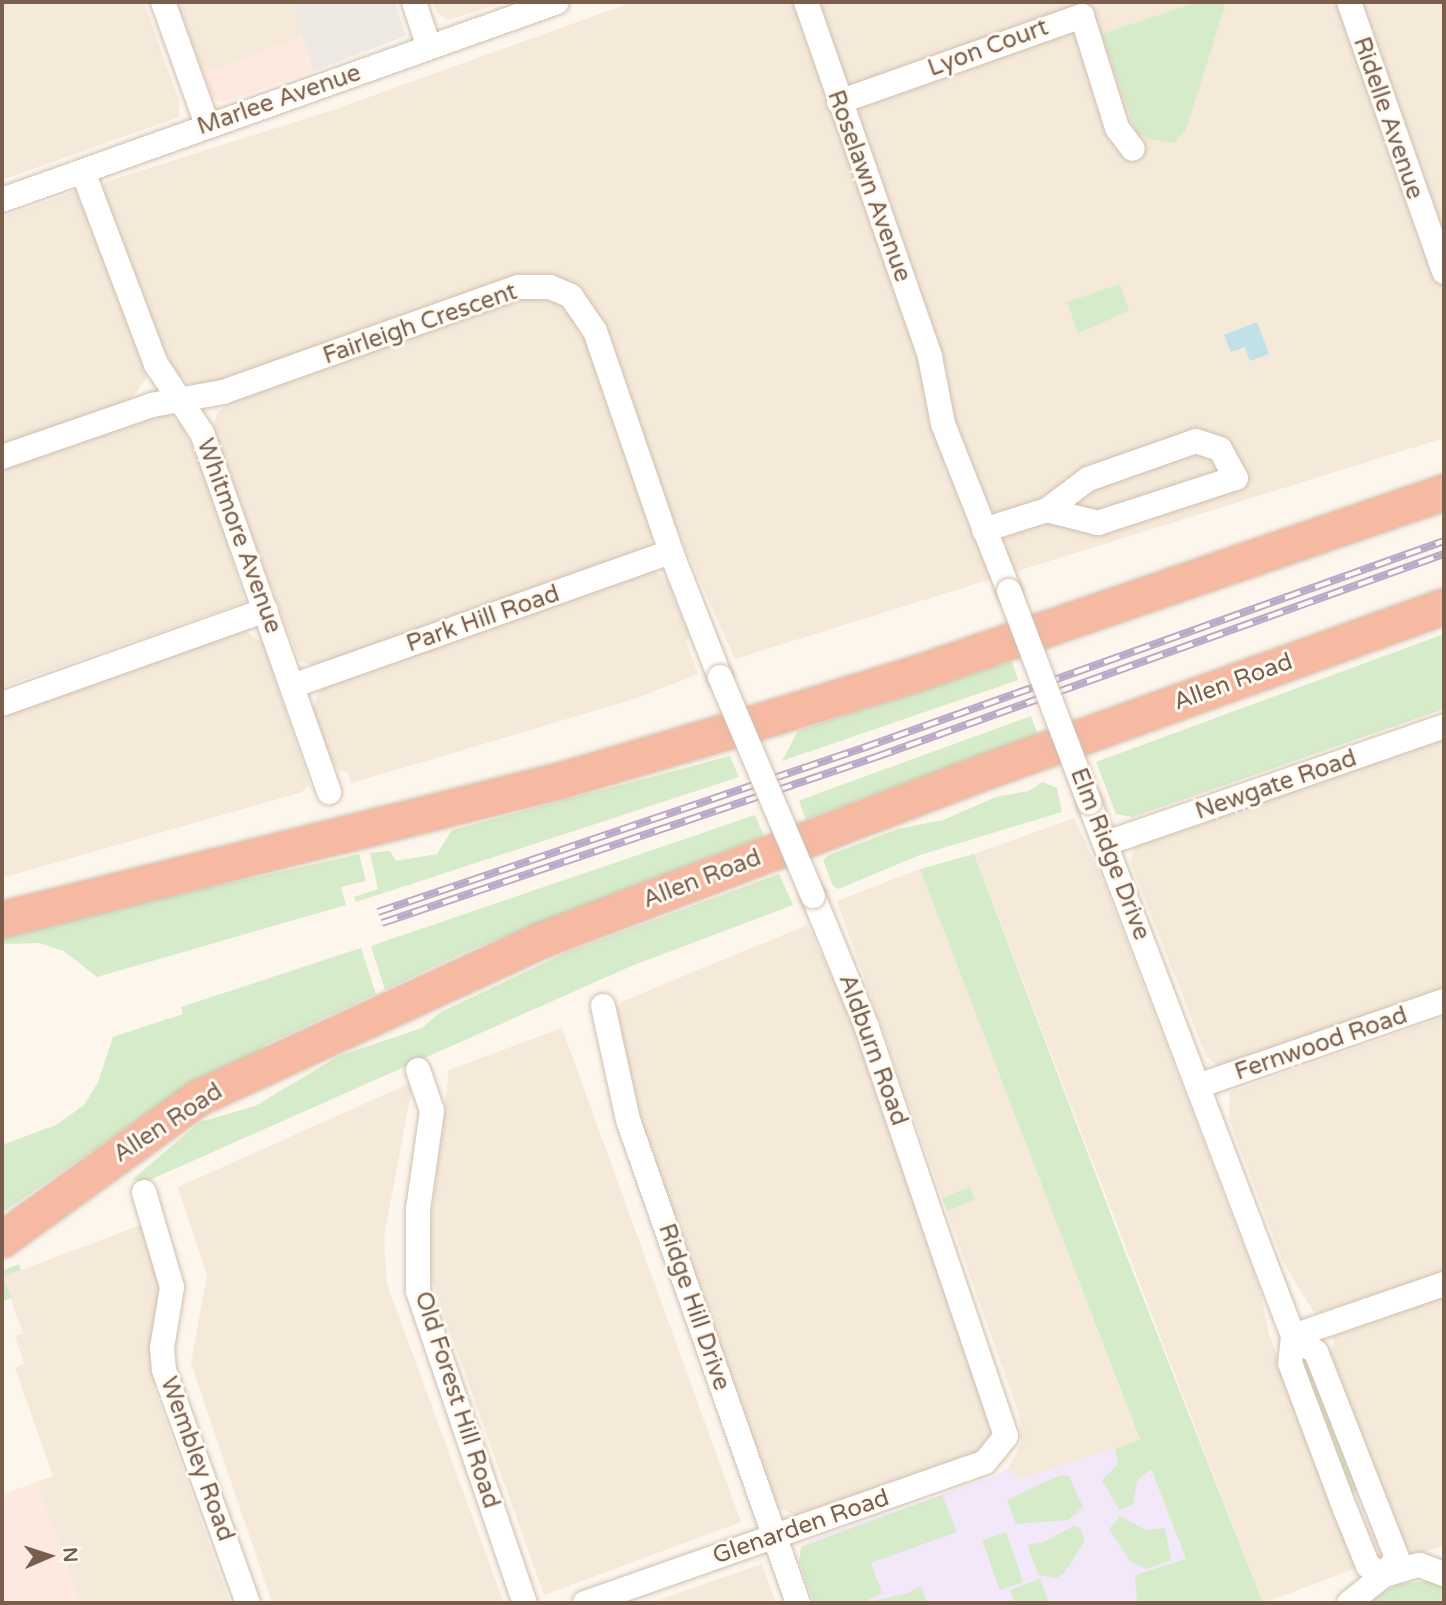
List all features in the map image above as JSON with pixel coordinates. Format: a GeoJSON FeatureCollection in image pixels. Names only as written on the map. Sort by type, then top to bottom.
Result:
{"type":"FeatureCollection","features":[{"type":"Feature","properties":{"kind":"highway"},"geometry":{"type":"LineString","coordinates":[[2,919],[561,780],[721,733],[914,674],[1444,492]]}},
{"type":"Feature","properties":{"kind":"highway","name":"Allen Road"},"geometry":{"type":"LineString","coordinates":[[2,1239],[199,1097],[541,940],[986,771],[1444,606]]}},
{"type":"Feature","properties":{"kind":"street"},"geometry":{"type":"LineString","coordinates":[[163,2],[207,124]]}},
{"type":"Feature","properties":{"kind":"street"},"geometry":{"type":"LineString","coordinates":[[414,2],[429,47]]}},
{"type":"Feature","properties":{"kind":"street","name":"Marlee Avenue"},"geometry":{"type":"LineString","coordinates":[[2,200],[83,173],[207,124],[557,2]]}},
{"type":"Feature","properties":{"kind":"street","name":"Roselawn Avenue"},"geometry":{"type":"LineString","coordinates":[[806,2],[933,370]]}},
{"type":"Feature","properties":{"kind":"street","name":"Ridelle Avenue"},"geometry":{"type":"LineString","coordinates":[[1349,2],[1444,272]]}},
{"type":"Feature","properties":{"kind":"street","name":"Lyon Court"},"geometry":{"type":"LineString","coordinates":[[839,102],[1082,16],[1116,128],[1133,149]]}},
{"type":"Feature","properties":{"kind":"street","name":"Whitmore Avenue"},"geometry":{"type":"LineString","coordinates":[[83,173],[156,364],[202,433],[295,685],[329,792]]}},
{"type":"Feature","properties":{"kind":"street","name":"Fairleigh Crescent"},"geometry":{"type":"LineString","coordinates":[[2,457],[152,405],[223,392],[518,287],[550,287],[571,296],[596,331],[671,552],[719,674]]}},
{"type":"Feature","properties":{"kind":"street","name":"Elm Ridge Drive"},"geometry":{"type":"LineString","coordinates":[[933,370],[943,424],[1107,843],[1293,1336],[1290,1363],[1368,1566],[1384,1575],[1397,1558],[1316,1352],[1293,1336]]}},
{"type":"Feature","properties":{"kind":"street"},"geometry":{"type":"LineString","coordinates":[[984,530],[1047,510],[1088,479],[1196,441],[1220,449],[1236,478],[1098,523],[1047,510]]}},
{"type":"Feature","properties":{"kind":"street","name":"Park Hill Road"},"geometry":{"type":"LineString","coordinates":[[295,685],[671,552]]}},
{"type":"Feature","properties":{"kind":"street"},"geometry":{"type":"LineString","coordinates":[[2,704],[266,610]]}},
{"type":"Feature","properties":{"kind":"street","name":"Aldburn Road"},"geometry":{"type":"LineString","coordinates":[[719,674],[866,1025],[1006,1436]]}},
{"type":"Feature","properties":{"kind":"street","name":"Newgate Road"},"geometry":{"type":"LineString","coordinates":[[1107,843],[1444,726]]}},
{"type":"Feature","properties":{"kind":"street","name":"Fernwood Road"},"geometry":{"type":"LineString","coordinates":[[1198,1086],[1444,1001]]}},
{"type":"Feature","properties":{"kind":"street","name":"Ridge Hill Drive"},"geometry":{"type":"LineString","coordinates":[[603,1006],[628,1120],[798,1603]]}},
{"type":"Feature","properties":{"kind":"street","name":"Old Forest Hill Road"},"geometry":{"type":"LineString","coordinates":[[418,1070],[432,1111],[418,1209],[418,1291],[525,1603]]}},
{"type":"Feature","properties":{"kind":"street","name":"Wembley Road"},"geometry":{"type":"LineString","coordinates":[[144,1192],[172,1287],[162,1348],[164,1370],[248,1603]]}},
{"type":"Feature","properties":{"kind":"street"},"geometry":{"type":"LineString","coordinates":[[1293,1336],[1444,1284]]}},
{"type":"Feature","properties":{"kind":"street","name":"Glenarden Road"},"geometry":{"type":"LineString","coordinates":[[585,1603],[985,1462],[1006,1436]]}},
{"type":"Feature","properties":{"kind":"street"},"geometry":{"type":"LineString","coordinates":[[1345,1509],[1373,1499]]}},
{"type":"Feature","properties":{"kind":"street"},"geometry":{"type":"LineString","coordinates":[[1349,1603],[1384,1575],[1420,1565],[1444,1553]]}},
{"type":"Feature","properties":{"kind":"street"},"geometry":{"type":"LineString","coordinates":[[1420,1565],[1444,1574]]}},
{"type":"Feature","properties":{"kind":"shaded area"},"geometry":{"type":"Polygon","coordinates":[[[2,2],[144,2],[179,101],[179,117],[2,180],[2,2]]]}},
{"type":"Feature","properties":{"kind":"shaded area"},"geometry":{"type":"Polygon","coordinates":[[[177,2],[290,2],[302,37],[203,74],[177,2]]]}},
{"type":"Feature","properties":{"kind":"shaded area"},"geometry":{"type":"Polygon","coordinates":[[[290,2],[395,2],[406,36],[314,71],[290,2]]]}},
{"type":"Feature","properties":{"kind":"shaded area"},"geometry":{"type":"Polygon","coordinates":[[[433,2],[507,2],[448,20],[437,13],[433,2]]]}},
{"type":"Feature","properties":{"kind":"shaded area"},"geometry":{"type":"Polygon","coordinates":[[[633,2],[1444,2],[1444,438],[735,659],[675,525],[600,317],[584,294],[560,279],[218,382],[191,384],[177,374],[156,336],[103,191],[105,182],[333,110],[633,2]]]}},
{"type":"Feature","properties":{"kind":"shaded area"},"geometry":{"type":"Polygon","coordinates":[[[302,37],[314,71],[224,102],[213,100],[203,74],[302,37]]]}},
{"type":"Feature","properties":{"kind":"shaded area"},"geometry":{"type":"Polygon","coordinates":[[[76,191],[82,196],[147,377],[130,401],[2,446],[2,217],[76,191]]]}},
{"type":"Feature","properties":{"kind":"shaded area"},"geometry":{"type":"Polygon","coordinates":[[[525,297],[560,303],[585,334],[653,534],[648,547],[317,666],[300,662],[212,433],[217,413],[234,399],[525,297]]]}},
{"type":"Feature","properties":{"kind":"shaded area"},"geometry":{"type":"Polygon","coordinates":[[[153,415],[169,415],[182,425],[208,479],[245,602],[2,687],[2,469],[153,415]]]}},
{"type":"Feature","properties":{"kind":"shaded area"},"geometry":{"type":"Polygon","coordinates":[[[653,570],[667,579],[690,637],[686,640],[698,674],[637,698],[352,783],[348,773],[338,770],[331,761],[313,710],[319,689],[653,570]]]}},
{"type":"Feature","properties":{"kind":"shaded area"},"geometry":{"type":"Polygon","coordinates":[[[242,629],[263,643],[309,784],[302,792],[2,878],[2,715],[242,629]]]}},
{"type":"Feature","properties":{"kind":"shaded area"},"geometry":{"type":"Polygon","coordinates":[[[1444,735],[1444,991],[1219,1067],[1206,1056],[1131,864],[1134,846],[1444,735]]]}},
{"type":"Feature","properties":{"kind":"shaded area"},"geometry":{"type":"Polygon","coordinates":[[[1074,818],[1102,878],[1259,1286],[1269,1334],[1352,1551],[1354,1569],[1263,1603],[974,854],[1074,818]]]}},
{"type":"Feature","properties":{"kind":"shaded area"},"geometry":{"type":"Polygon","coordinates":[[[920,869],[1140,1441],[1018,1480],[1009,1467],[1021,1443],[1019,1414],[837,901],[920,869]]]}},
{"type":"Feature","properties":{"kind":"shaded area"},"geometry":{"type":"Polygon","coordinates":[[[807,925],[855,1026],[993,1435],[979,1452],[795,1515],[777,1507],[646,1140],[613,1022],[621,1002],[807,925]]]}},
{"type":"Feature","properties":{"kind":"shaded area"},"geometry":{"type":"Polygon","coordinates":[[[1444,1017],[1444,1271],[1315,1314],[1283,1262],[1229,1120],[1230,1092],[1444,1017]]]}},
{"type":"Feature","properties":{"kind":"shaded area"},"geometry":{"type":"Polygon","coordinates":[[[562,1028],[741,1522],[544,1595],[426,1264],[449,1070],[562,1028]]]}},
{"type":"Feature","properties":{"kind":"shaded area"},"geometry":{"type":"Polygon","coordinates":[[[413,1082],[384,1237],[387,1284],[504,1603],[272,1603],[191,1363],[207,1275],[178,1187],[413,1082]]]}},
{"type":"Feature","properties":{"kind":"shaded area"},"geometry":{"type":"Polygon","coordinates":[[[141,1225],[161,1278],[157,1383],[153,1385],[230,1603],[80,1603],[36,1482],[53,1476],[15,1368],[24,1364],[15,1336],[23,1333],[3,1277],[141,1225]]]}},
{"type":"Feature","properties":{"kind":"shaded area"},"geometry":{"type":"Polygon","coordinates":[[[1444,1296],[1444,1545],[1413,1556],[1404,1545],[1329,1354],[1335,1340],[1331,1337],[1444,1296]]]}},
{"type":"Feature","properties":{"kind":"shaded area"},"geometry":{"type":"Polygon","coordinates":[[[1140,1441],[1203,1603],[814,1603],[799,1562],[801,1547],[809,1541],[995,1476],[1009,1467],[1018,1480],[1140,1441]]]}},
{"type":"Feature","properties":{"kind":"shaded area"},"geometry":{"type":"Polygon","coordinates":[[[36,1482],[80,1603],[2,1603],[2,1495],[36,1482]]]}},
{"type":"Feature","properties":{"kind":"shaded area"},"geometry":{"type":"Polygon","coordinates":[[[762,1564],[776,1603],[650,1603],[762,1564]]]}},
{"type":"Feature","properties":{"kind":"green space"},"geometry":{"type":"Polygon","coordinates":[[[1198,2],[1226,2],[1186,130],[1174,143],[1153,140],[1136,132],[1102,34],[1198,2]]]}},
{"type":"Feature","properties":{"kind":"green space"},"geometry":{"type":"Polygon","coordinates":[[[1120,284],[1129,311],[1078,333],[1067,302],[1120,284]]]}},
{"type":"Feature","properties":{"kind":"green space"},"geometry":{"type":"Polygon","coordinates":[[[1444,634],[1444,709],[1133,817],[1116,814],[1096,762],[1444,634]]]}},
{"type":"Feature","properties":{"kind":"green space"},"geometry":{"type":"Polygon","coordinates":[[[1012,661],[1018,680],[782,761],[798,731],[1012,661]]]}},
{"type":"Feature","properties":{"kind":"green space"},"geometry":{"type":"Polygon","coordinates":[[[1031,716],[1038,735],[806,819],[799,800],[1031,716]]]}},
{"type":"Feature","properties":{"kind":"green space"},"geometry":{"type":"Polygon","coordinates":[[[730,756],[739,777],[356,902],[354,897],[378,889],[370,853],[390,851],[396,861],[437,854],[452,830],[730,756]]]}},
{"type":"Feature","properties":{"kind":"green space"},"geometry":{"type":"Polygon","coordinates":[[[1042,782],[1057,788],[1062,812],[920,855],[838,889],[832,884],[823,860],[829,855],[898,829],[943,820],[996,797],[1029,791],[1042,782]]]}},
{"type":"Feature","properties":{"kind":"green space"},"geometry":{"type":"Polygon","coordinates":[[[755,815],[764,836],[470,950],[385,990],[371,946],[755,815]]]}},
{"type":"Feature","properties":{"kind":"green space"},"geometry":{"type":"Polygon","coordinates":[[[359,854],[366,881],[341,887],[346,905],[97,977],[64,951],[39,943],[2,944],[2,934],[359,854]]]}},
{"type":"Feature","properties":{"kind":"green space"},"geometry":{"type":"Polygon","coordinates":[[[974,854],[1127,1257],[1263,1603],[1137,1603],[1135,1575],[1186,1559],[1151,1469],[1137,1481],[1133,1505],[1119,1510],[1102,1480],[1118,1464],[1115,1449],[1140,1440],[920,869],[974,854]]]}},
{"type":"Feature","properties":{"kind":"green space"},"geometry":{"type":"Polygon","coordinates":[[[779,874],[793,905],[629,967],[143,1183],[133,1179],[200,1122],[255,1106],[339,1056],[422,1028],[439,1013],[567,952],[779,874]]]}},
{"type":"Feature","properties":{"kind":"green space"},"geometry":{"type":"Polygon","coordinates":[[[361,948],[376,994],[263,1046],[258,1059],[152,1110],[2,1213],[2,1145],[56,1125],[84,1105],[98,1082],[113,1037],[183,1014],[181,1007],[361,948]]]}},
{"type":"Feature","properties":{"kind":"green space"},"geometry":{"type":"Polygon","coordinates":[[[970,1187],[975,1200],[947,1211],[942,1198],[970,1187]]]}},
{"type":"Feature","properties":{"kind":"green space"},"geometry":{"type":"Polygon","coordinates":[[[19,1264],[21,1270],[3,1277],[11,1298],[2,1302],[2,1271],[19,1264]]]}},
{"type":"Feature","properties":{"kind":"green space"},"geometry":{"type":"Polygon","coordinates":[[[1308,1357],[1358,1490],[1355,1492],[1351,1492],[1300,1360],[1308,1357]]]}},
{"type":"Feature","properties":{"kind":"green space"},"geometry":{"type":"Polygon","coordinates":[[[1060,1475],[1069,1476],[1083,1507],[1068,1520],[1016,1524],[1007,1500],[1060,1475]]]}},
{"type":"Feature","properties":{"kind":"green space"},"geometry":{"type":"Polygon","coordinates":[[[942,1495],[957,1532],[871,1563],[882,1593],[866,1601],[814,1603],[799,1562],[801,1547],[942,1495]]]}},
{"type":"Feature","properties":{"kind":"green space"},"geometry":{"type":"Polygon","coordinates":[[[1120,1516],[1146,1530],[1165,1528],[1171,1560],[1147,1569],[1131,1562],[1109,1529],[1120,1516]]]}},
{"type":"Feature","properties":{"kind":"green space"},"geometry":{"type":"Polygon","coordinates":[[[1074,1526],[1080,1528],[1085,1541],[1064,1573],[1056,1578],[1039,1575],[1027,1545],[1044,1542],[1074,1526]]]}},
{"type":"Feature","properties":{"kind":"green space"},"geometry":{"type":"Polygon","coordinates":[[[1006,1532],[1023,1582],[1000,1590],[982,1540],[1006,1532]]]}},
{"type":"Feature","properties":{"kind":"green space"},"geometry":{"type":"Polygon","coordinates":[[[1040,1579],[1049,1603],[1015,1603],[1010,1590],[1040,1579]]]}},
{"type":"Feature","properties":{"kind":"green space"},"geometry":{"type":"Polygon","coordinates":[[[1428,1581],[1444,1584],[1444,1603],[1364,1603],[1398,1584],[1428,1581]]]}},
{"type":"Feature","properties":{"kind":"green space"},"geometry":{"type":"Polygon","coordinates":[[[921,1586],[927,1603],[873,1601],[908,1593],[921,1586]]]}},
{"type":"Feature","properties":{"kind":"water"},"geometry":{"type":"Polygon","coordinates":[[[1257,322],[1269,354],[1250,361],[1245,347],[1231,352],[1224,335],[1257,322]]]}},
{"type":"Feature","properties":{"kind":"railway"},"geometry":{"type":"LineString","coordinates":[[378,912],[863,748],[1444,541]]}},
{"type":"Feature","properties":{"kind":"railway"},"geometry":{"type":"LineString","coordinates":[[382,923],[876,757],[1444,554]]}}]}
